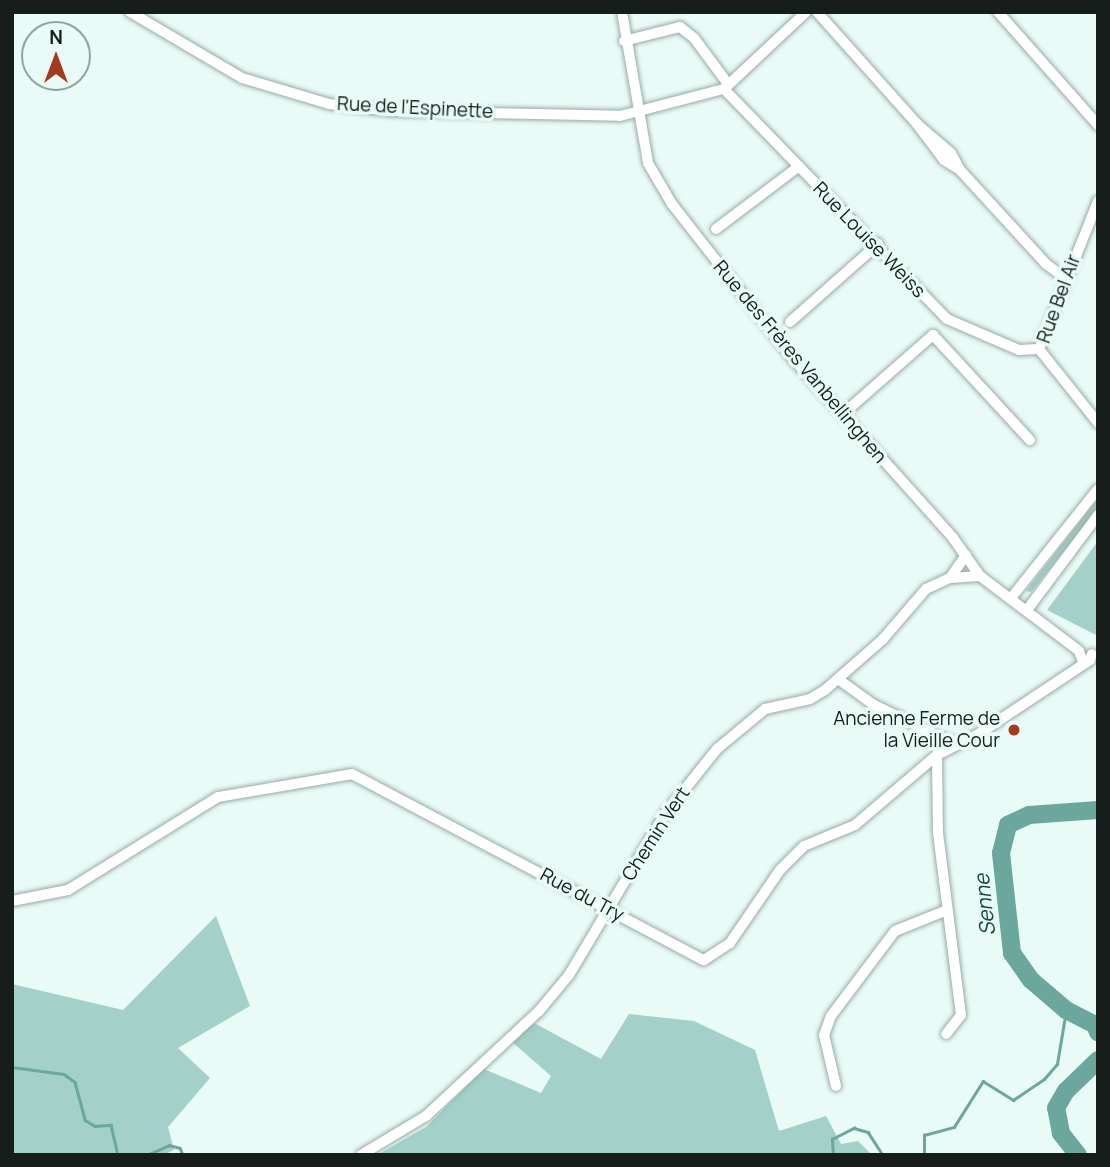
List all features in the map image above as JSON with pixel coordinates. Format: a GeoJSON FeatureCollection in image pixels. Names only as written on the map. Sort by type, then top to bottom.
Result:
{"type":"FeatureCollection","features":[{"type":"Feature","properties":{"kind":"street","name":"Rue de l'Espinette"},"geometry":{"type":"LineString","coordinates":[[130,12],[242,78],[329,104],[390,111],[620,116],[726,87]]}},
{"type":"Feature","properties":{"kind":"street","name":"Rue des Frères Vanbellinghen"},"geometry":{"type":"LineString","coordinates":[[622,12],[624,41],[648,163],[660,186],[794,360],[966,555],[980,576],[1088,655]]}},
{"type":"Feature","properties":{"kind":"street"},"geometry":{"type":"LineString","coordinates":[[726,87],[806,12]]}},
{"type":"Feature","properties":{"kind":"street"},"geometry":{"type":"LineString","coordinates":[[817,12],[917,124],[951,153],[960,170],[1046,264],[1067,279]]}},
{"type":"Feature","properties":{"kind":"street"},"geometry":{"type":"LineString","coordinates":[[998,12],[1098,125]]}},
{"type":"Feature","properties":{"kind":"street","name":"Rue Louise Weiss"},"geometry":{"type":"LineString","coordinates":[[624,41],[680,27],[694,38],[726,87],[797,167],[878,244],[947,319],[1018,349],[1039,349]]}},
{"type":"Feature","properties":{"kind":"street"},"geometry":{"type":"LineString","coordinates":[[716,229],[797,167]]}},
{"type":"Feature","properties":{"kind":"street","name":"Rue Bel Air"},"geometry":{"type":"LineString","coordinates":[[1098,201],[1039,349],[1098,423]]}},
{"type":"Feature","properties":{"kind":"street"},"geometry":{"type":"LineString","coordinates":[[790,322],[878,244]]}},
{"type":"Feature","properties":{"kind":"street"},"geometry":{"type":"LineString","coordinates":[[843,414],[933,335],[1030,440]]}},
{"type":"Feature","properties":{"kind":"street"},"geometry":{"type":"LineString","coordinates":[[1010,598],[1098,489]]}},
{"type":"Feature","properties":{"kind":"street"},"geometry":{"type":"LineString","coordinates":[[1027,610],[1098,515]]}},
{"type":"Feature","properties":{"kind":"street","name":"Chemin Vert"},"geometry":{"type":"LineString","coordinates":[[950,578],[966,555]]}},
{"type":"Feature","properties":{"kind":"street","name":"Chemin Vert"},"geometry":{"type":"LineString","coordinates":[[362,1155],[426,1115],[539,1011],[569,975],[665,814],[717,749],[765,709],[810,699],[838,679],[883,639],[926,589],[950,578],[980,576]]}},
{"type":"Feature","properties":{"kind":"street","name":"Rue du Try"},"geometry":{"type":"LineString","coordinates":[[12,901],[68,890],[218,797],[352,774],[704,960],[730,943],[780,870],[804,846],[855,825],[937,755],[977,735],[1088,655]]}},
{"type":"Feature","properties":{"kind":"street"},"geometry":{"type":"LineString","coordinates":[[838,679],[874,705],[955,744]]}},
{"type":"Feature","properties":{"kind":"street"},"geometry":{"type":"LineString","coordinates":[[937,755],[938,833],[961,1015],[946,1034]]}},
{"type":"Feature","properties":{"kind":"street"},"geometry":{"type":"LineString","coordinates":[[836,1086],[824,1035],[831,1016],[895,931],[947,910]]}},
{"type":"Feature","properties":{"kind":"green space"},"geometry":{"type":"Polygon","coordinates":[[[1098,498],[1098,509],[1031,592],[1026,591],[1098,498]]]}},
{"type":"Feature","properties":{"kind":"green space"},"geometry":{"type":"Polygon","coordinates":[[[1098,541],[1098,636],[1047,610],[1098,541]]]}},
{"type":"Feature","properties":{"kind":"green space"},"geometry":{"type":"Polygon","coordinates":[[[216,916],[250,1006],[178,1048],[210,1078],[168,1127],[174,1150],[163,1155],[12,1155],[12,984],[123,1010],[216,916]]]}},
{"type":"Feature","properties":{"kind":"green space"},"geometry":{"type":"Polygon","coordinates":[[[629,1014],[694,1021],[755,1050],[779,1131],[826,1116],[841,1144],[858,1141],[872,1155],[377,1155],[426,1127],[484,1069],[541,1093],[551,1076],[512,1042],[534,1023],[601,1059],[629,1014]]]}},
{"type":"Feature","properties":{"kind":"waterway","name":"Senne"},"geometry":{"type":"LineString","coordinates":[[1098,810],[1029,815],[1008,825],[1001,853],[1012,953],[1031,980],[1066,1010],[1095,1025],[1098,1032]]}},
{"type":"Feature","properties":{"kind":"waterway"},"geometry":{"type":"LineString","coordinates":[[924,1155],[924,1135],[954,1127],[983,1081],[1013,1100],[1044,1079],[1057,1064],[1066,1010]]}},
{"type":"Feature","properties":{"kind":"waterway","name":"Senne"},"geometry":{"type":"LineString","coordinates":[[1078,1155],[1061,1133],[1056,1108],[1066,1091],[1098,1060]]}},
{"type":"Feature","properties":{"kind":"waterway"},"geometry":{"type":"LineString","coordinates":[[12,1067],[64,1074],[75,1082],[85,1120],[95,1126],[111,1125],[118,1155]]}},
{"type":"Feature","properties":{"kind":"waterway"},"geometry":{"type":"LineString","coordinates":[[833,1155],[832,1139],[854,1128],[868,1132],[883,1155]]}},
{"type":"Feature","properties":{"kind":"waterway"},"geometry":{"type":"LineString","coordinates":[[147,1155],[169,1145],[180,1148],[183,1155]]}},
{"type":"Feature","properties":{"kind":"place","name":"Ancienne Ferme de la Vieille Cour"},"geometry":{"type":"Point","coordinates":[1014,730]}}]}
